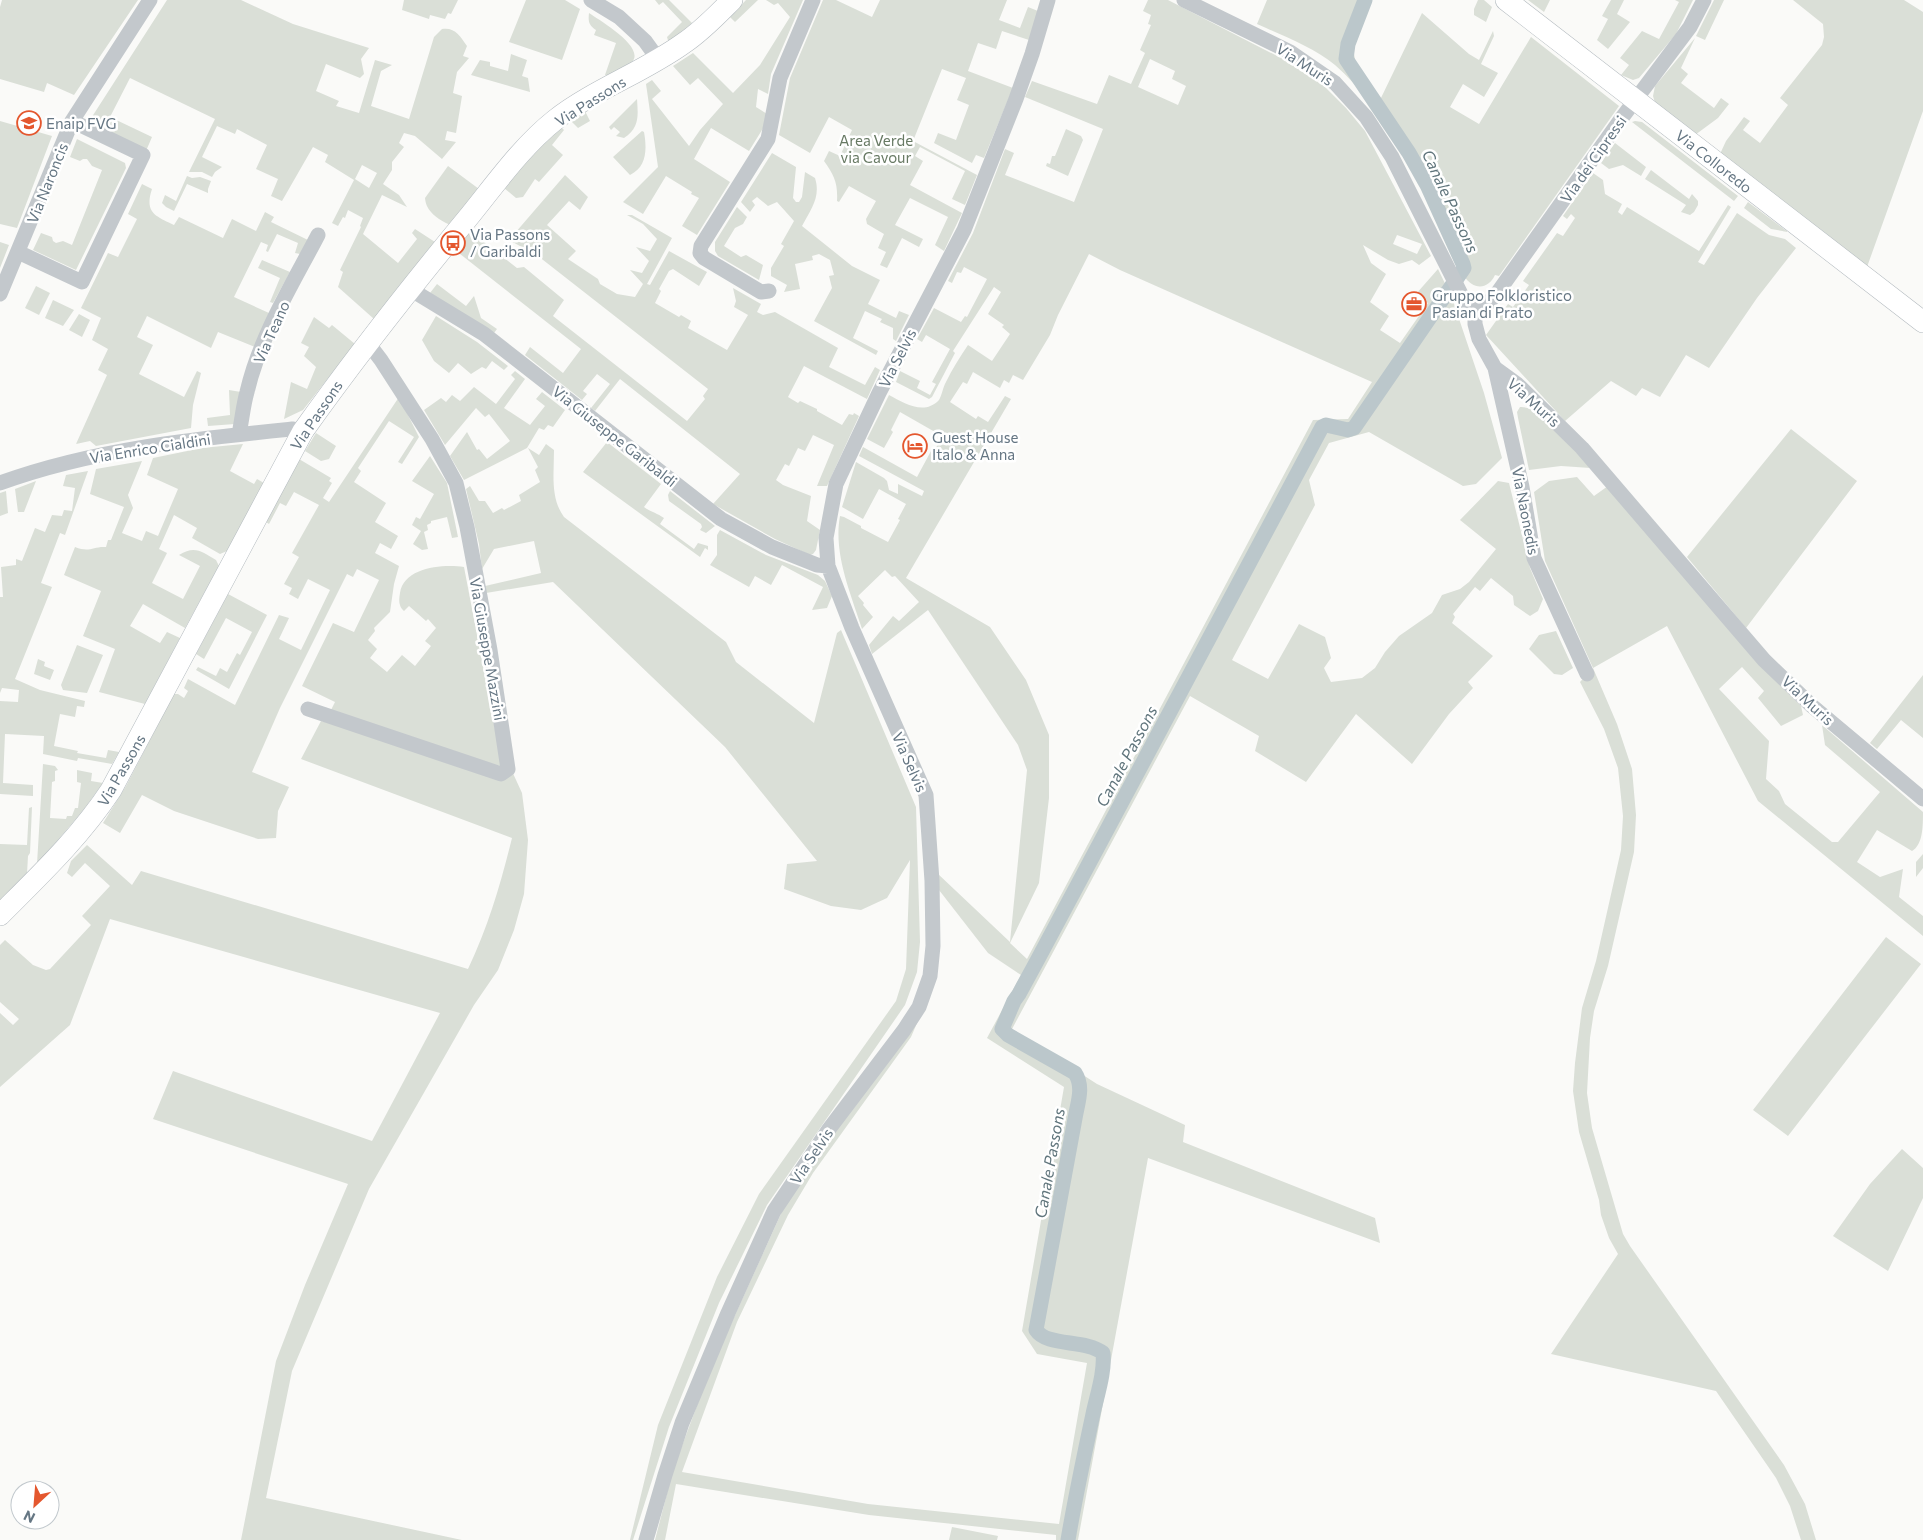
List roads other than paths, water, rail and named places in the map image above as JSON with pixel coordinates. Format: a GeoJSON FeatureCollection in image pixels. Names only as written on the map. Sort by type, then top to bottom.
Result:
{"type":"FeatureCollection","features":[{"type":"Feature","properties":{"kind":"street","name":"Via Naroncis"},"geometry":{"type":"LineString","coordinates":[[0,294],[72,121],[150,0]]}},
{"type":"Feature","properties":{"kind":"street"},"geometry":{"type":"LineString","coordinates":[[591,0],[619,16],[645,42],[658,59]]}},
{"type":"Feature","properties":{"kind":"street","name":"Via Passons"},"geometry":{"type":"LineString","coordinates":[[0,915],[72,842],[92,818],[111,790],[303,431],[410,289],[512,165],[554,121],[578,104],[685,43],[732,0]]}},
{"type":"Feature","properties":{"kind":"street"},"geometry":{"type":"LineString","coordinates":[[769,291],[761,292],[704,258],[700,253],[701,246],[768,139],[780,78],[813,0]]}},
{"type":"Feature","properties":{"kind":"street","name":"Via Selvis"},"geometry":{"type":"LineString","coordinates":[[646,1540],[682,1423],[728,1313],[774,1212],[829,1130],[904,1030],[919,1007],[930,976],[933,946],[932,880],[926,795],[870,671],[828,566],[826,538],[836,484],[879,393],[964,230],[1016,99],[1048,0]]}},
{"type":"Feature","properties":{"kind":"street","name":"Via Muris"},"geometry":{"type":"LineString","coordinates":[[1184,0],[1290,52],[1335,83],[1366,117],[1392,157],[1459,289],[1469,306],[1475,309],[1475,324],[1479,339],[1495,368],[1517,384],[1582,448],[1764,660],[1812,706],[1923,800]]}},
{"type":"Feature","properties":{"kind":"street","name":"Via Colloredo"},"geometry":{"type":"LineString","coordinates":[[1506,0],[1923,322]]}},
{"type":"Feature","properties":{"kind":"street","name":"Via dei Cipressi"},"geometry":{"type":"LineString","coordinates":[[1475,309],[1483,309],[1498,292],[1635,100],[1690,27],[1704,0]]}},
{"type":"Feature","properties":{"kind":"street"},"geometry":{"type":"LineString","coordinates":[[18,252],[82,282],[143,156],[72,121]]}},
{"type":"Feature","properties":{"kind":"street","name":"Via Teano"},"geometry":{"type":"LineString","coordinates":[[239,434],[246,392],[258,355],[275,316],[318,235]]}},
{"type":"Feature","properties":{"kind":"street","name":"Via Giuseppe Garibaldi"},"geometry":{"type":"LineString","coordinates":[[410,289],[484,334],[721,519],[772,547],[816,564],[828,566]]}},
{"type":"Feature","properties":{"kind":"street","name":"Via Giuseppe Mazzini"},"geometry":{"type":"LineString","coordinates":[[308,709],[501,774],[508,769],[490,650],[467,527],[456,483],[432,439],[368,343]]}},
{"type":"Feature","properties":{"kind":"street","name":"Via Naonedis"},"geometry":{"type":"LineString","coordinates":[[1495,368],[1522,487],[1534,558],[1587,674]]}},
{"type":"Feature","properties":{"kind":"street","name":"Via Enrico Cialdini"},"geometry":{"type":"LineString","coordinates":[[0,482],[81,459],[190,440],[292,429],[303,431]]}},
{"type":"Feature","properties":{"kind":"waterway","name":"Canale Passons"},"geometry":{"type":"LineString","coordinates":[[1068,1540],[1102,1376],[1103,1353],[1086,1346],[1049,1339],[1036,1330],[1080,1087],[1075,1073],[1008,1035],[1002,1029],[1014,1001],[1322,427],[1326,425],[1348,430],[1354,428],[1464,268],[1427,185],[1409,153],[1346,59],[1348,44],[1365,0]]}},
{"type":"Feature","properties":{"kind":"place","name":"Enaip FVG"},"geometry":{"type":"Point","coordinates":[29,123]}},
{"type":"Feature","properties":{"kind":"place","name":"Via Passons / Garibaldi"},"geometry":{"type":"Point","coordinates":[453,243]}},
{"type":"Feature","properties":{"kind":"place","name":"Gruppo Folkloristico Pasian di Prato"},"geometry":{"type":"Point","coordinates":[1414,304]}},
{"type":"Feature","properties":{"kind":"place","name":"Guest House Italo & Anna"},"geometry":{"type":"Point","coordinates":[915,446]}},
{"type":"Feature","properties":{"kind":"park label","name":"Area Verde via Cavour"},"geometry":{"type":"Point","coordinates":[876,148]}}]}
